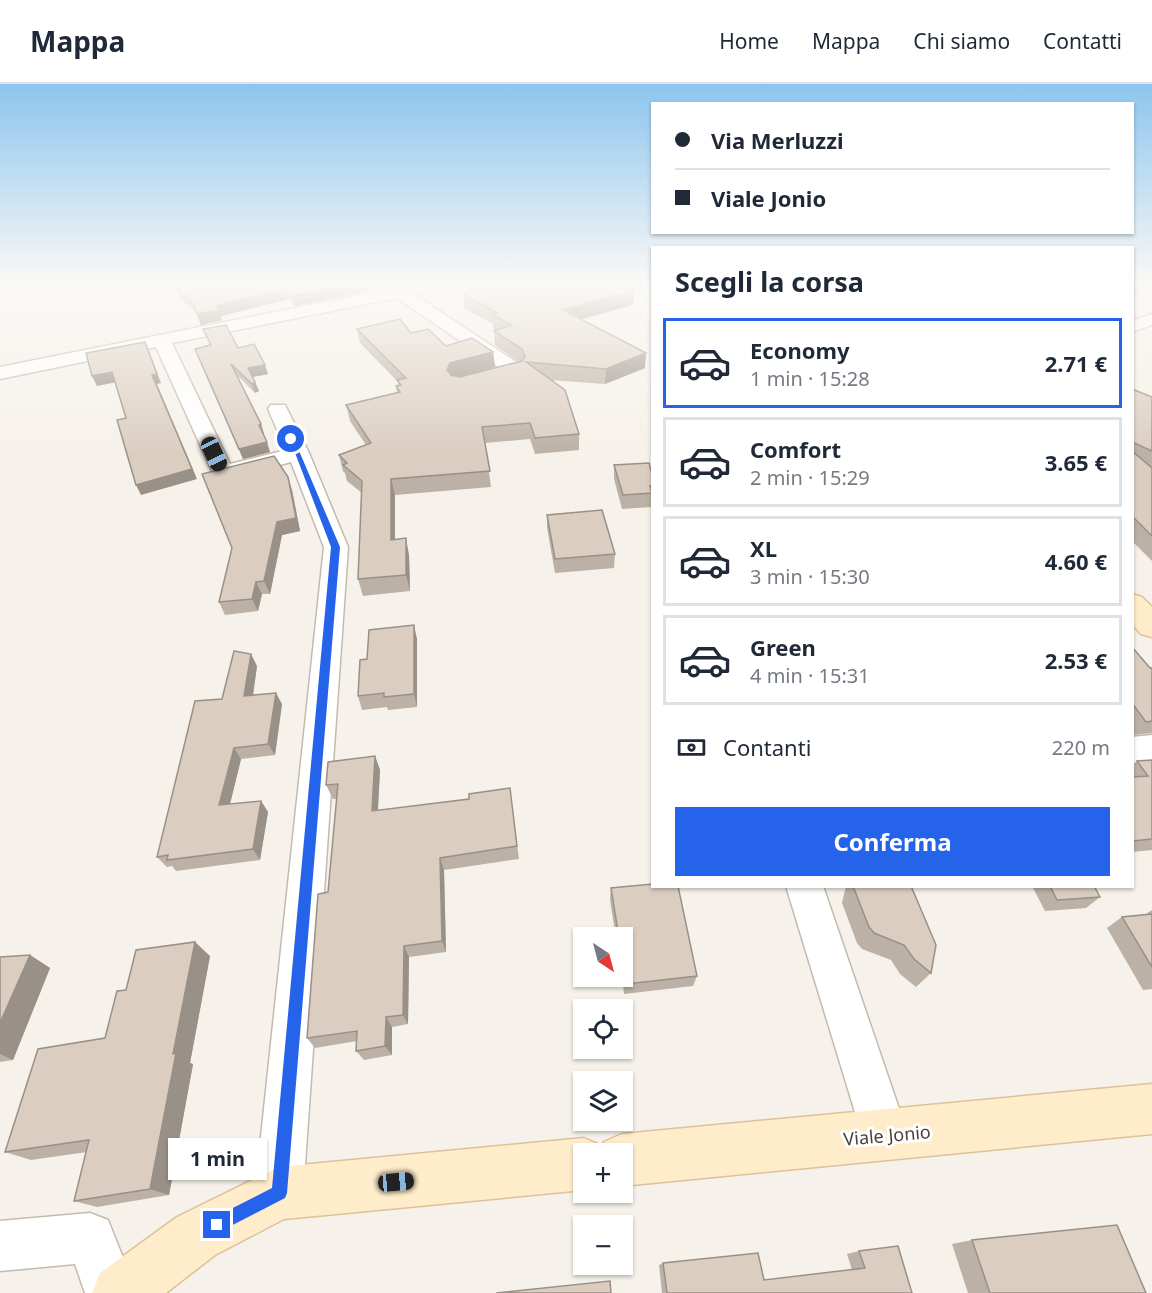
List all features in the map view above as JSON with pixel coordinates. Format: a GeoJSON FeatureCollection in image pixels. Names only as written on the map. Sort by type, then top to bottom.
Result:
{"type":"FeatureCollection","features":[{"type":"Feature","properties":{"kind":"street"},"geometry":{"type":"LineString","coordinates":[[0,373],[165,339]]}},
{"type":"Feature","properties":{"kind":"street"},"geometry":{"type":"LineString","coordinates":[[470,339],[515,370],[472,381]]}},
{"type":"Feature","properties":{"kind":"street"},"geometry":{"type":"LineString","coordinates":[[162,340],[223,473],[298,453]]}},
{"type":"Feature","properties":{"kind":"street"},"geometry":{"type":"LineString","coordinates":[[278,409],[336,547],[279,1193]]}},
{"type":"Feature","properties":{"kind":"street"},"geometry":{"type":"LineString","coordinates":[[1134,606],[1152,626]]}},
{"type":"Feature","properties":{"kind":"street"},"geometry":{"type":"LineString","coordinates":[[1134,750],[1152,748]]}},
{"type":"Feature","properties":{"kind":"street"},"geometry":{"type":"LineString","coordinates":[[805,888],[885,1135]]}},
{"type":"Feature","properties":{"kind":"street","name":"Viale Jonio"},"geometry":{"type":"LineString","coordinates":[[633,1159],[1152,1109]]}},
{"type":"Feature","properties":{"kind":"street"},"geometry":{"type":"LineString","coordinates":[[120,1293],[196,1236],[279,1193],[573,1165]]}},
{"type":"Feature","properties":{"kind":"street"},"geometry":{"type":"LineString","coordinates":[[0,1246],[90,1238],[111,1293]]}},
{"type":"Feature","properties":{"kind":"building"},"geometry":{"type":"Polygon","coordinates":[[[208,339],[234,339],[238,348],[254,344],[265,365],[248,368],[255,382],[252,384],[231,364],[261,424],[259,425],[267,442],[239,449],[195,349],[211,345],[208,339]]]}},
{"type":"Feature","properties":{"kind":"building"},"geometry":{"type":"Polygon","coordinates":[[[367,339],[439,339],[446,346],[474,339],[493,352],[450,363],[447,370],[451,375],[460,377],[522,361],[525,356],[522,349],[507,339],[620,339],[646,353],[606,369],[526,362],[565,390],[579,434],[535,438],[530,423],[482,427],[490,471],[391,479],[391,540],[406,538],[406,575],[358,579],[362,481],[343,465],[347,463],[339,455],[371,443],[346,405],[400,392],[396,386],[401,385],[397,380],[406,378],[367,339]]]}},
{"type":"Feature","properties":{"kind":"building"},"geometry":{"type":"Polygon","coordinates":[[[145,342],[157,374],[152,375],[192,469],[136,485],[117,420],[126,418],[112,372],[92,376],[86,353],[145,342]]]}},
{"type":"Feature","properties":{"kind":"building"},"geometry":{"type":"Polygon","coordinates":[[[1134,390],[1152,397],[1152,451],[1134,443],[1134,390]]]}},
{"type":"Feature","properties":{"kind":"building"},"geometry":{"type":"Polygon","coordinates":[[[1134,453],[1152,468],[1152,536],[1134,518],[1134,453]]]}},
{"type":"Feature","properties":{"kind":"building"},"geometry":{"type":"Polygon","coordinates":[[[274,456],[288,477],[296,518],[277,522],[264,581],[256,582],[252,599],[219,602],[232,548],[202,474],[274,456]]]}},
{"type":"Feature","properties":{"kind":"building"},"geometry":{"type":"Polygon","coordinates":[[[649,463],[651,493],[623,495],[614,465],[649,463]]]}},
{"type":"Feature","properties":{"kind":"building"},"geometry":{"type":"Polygon","coordinates":[[[602,510],[615,554],[555,559],[547,515],[602,510]]]}},
{"type":"Feature","properties":{"kind":"building"},"geometry":{"type":"Polygon","coordinates":[[[414,625],[414,694],[384,697],[384,693],[358,696],[360,660],[367,659],[369,630],[414,625]]]}},
{"type":"Feature","properties":{"kind":"building"},"geometry":{"type":"Polygon","coordinates":[[[1134,649],[1152,668],[1152,721],[1146,722],[1134,706],[1134,649]]]}},
{"type":"Feature","properties":{"kind":"building"},"geometry":{"type":"Polygon","coordinates":[[[234,651],[251,654],[244,696],[276,693],[268,744],[234,748],[219,805],[261,801],[253,849],[167,860],[168,855],[157,857],[195,701],[222,699],[234,651]]]}},
{"type":"Feature","properties":{"kind":"building"},"geometry":{"type":"Polygon","coordinates":[[[375,756],[372,811],[469,799],[469,794],[510,788],[517,846],[440,858],[442,941],[404,946],[403,1015],[386,1017],[385,1046],[356,1051],[357,1031],[307,1038],[318,894],[328,892],[338,784],[326,785],[328,762],[375,756]]]}},
{"type":"Feature","properties":{"kind":"building"},"geometry":{"type":"Polygon","coordinates":[[[1152,760],[1152,839],[1134,841],[1134,777],[1148,776],[1137,761],[1152,760]]]}},
{"type":"Feature","properties":{"kind":"building"},"geometry":{"type":"Polygon","coordinates":[[[651,884],[651,888],[678,888],[697,976],[633,983],[633,927],[617,927],[611,888],[651,884]]]}},
{"type":"Feature","properties":{"kind":"building"},"geometry":{"type":"Polygon","coordinates":[[[854,888],[912,888],[936,945],[931,973],[914,959],[904,945],[874,933],[869,927],[854,888]]]}},
{"type":"Feature","properties":{"kind":"building"},"geometry":{"type":"Polygon","coordinates":[[[1051,888],[1095,888],[1100,897],[1057,900],[1051,888]]]}},
{"type":"Feature","properties":{"kind":"building"},"geometry":{"type":"Polygon","coordinates":[[[1152,914],[1152,967],[1122,917],[1152,914]]]}},
{"type":"Feature","properties":{"kind":"building"},"geometry":{"type":"Polygon","coordinates":[[[195,942],[150,1189],[74,1201],[89,1140],[5,1152],[38,1049],[105,1038],[117,991],[126,990],[136,950],[195,942]]]}},
{"type":"Feature","properties":{"kind":"building"},"geometry":{"type":"Polygon","coordinates":[[[30,955],[0,1023],[0,957],[30,955]]]}},
{"type":"Feature","properties":{"kind":"building"},"geometry":{"type":"Polygon","coordinates":[[[1117,1225],[1146,1293],[990,1293],[972,1240],[1117,1225]]]}},
{"type":"Feature","properties":{"kind":"building"},"geometry":{"type":"Polygon","coordinates":[[[898,1246],[912,1293],[667,1293],[663,1263],[758,1253],[764,1280],[865,1268],[859,1251],[898,1246]]]}},
{"type":"Feature","properties":{"kind":"building"},"geometry":{"type":"Polygon","coordinates":[[[610,1281],[611,1293],[496,1293],[610,1281]]]}},
{"type":"Feature","properties":{"kind":"route"},"geometry":{"type":"LineString","coordinates":[[217,1225],[279,1193],[336,547],[291,439]]}}]}
